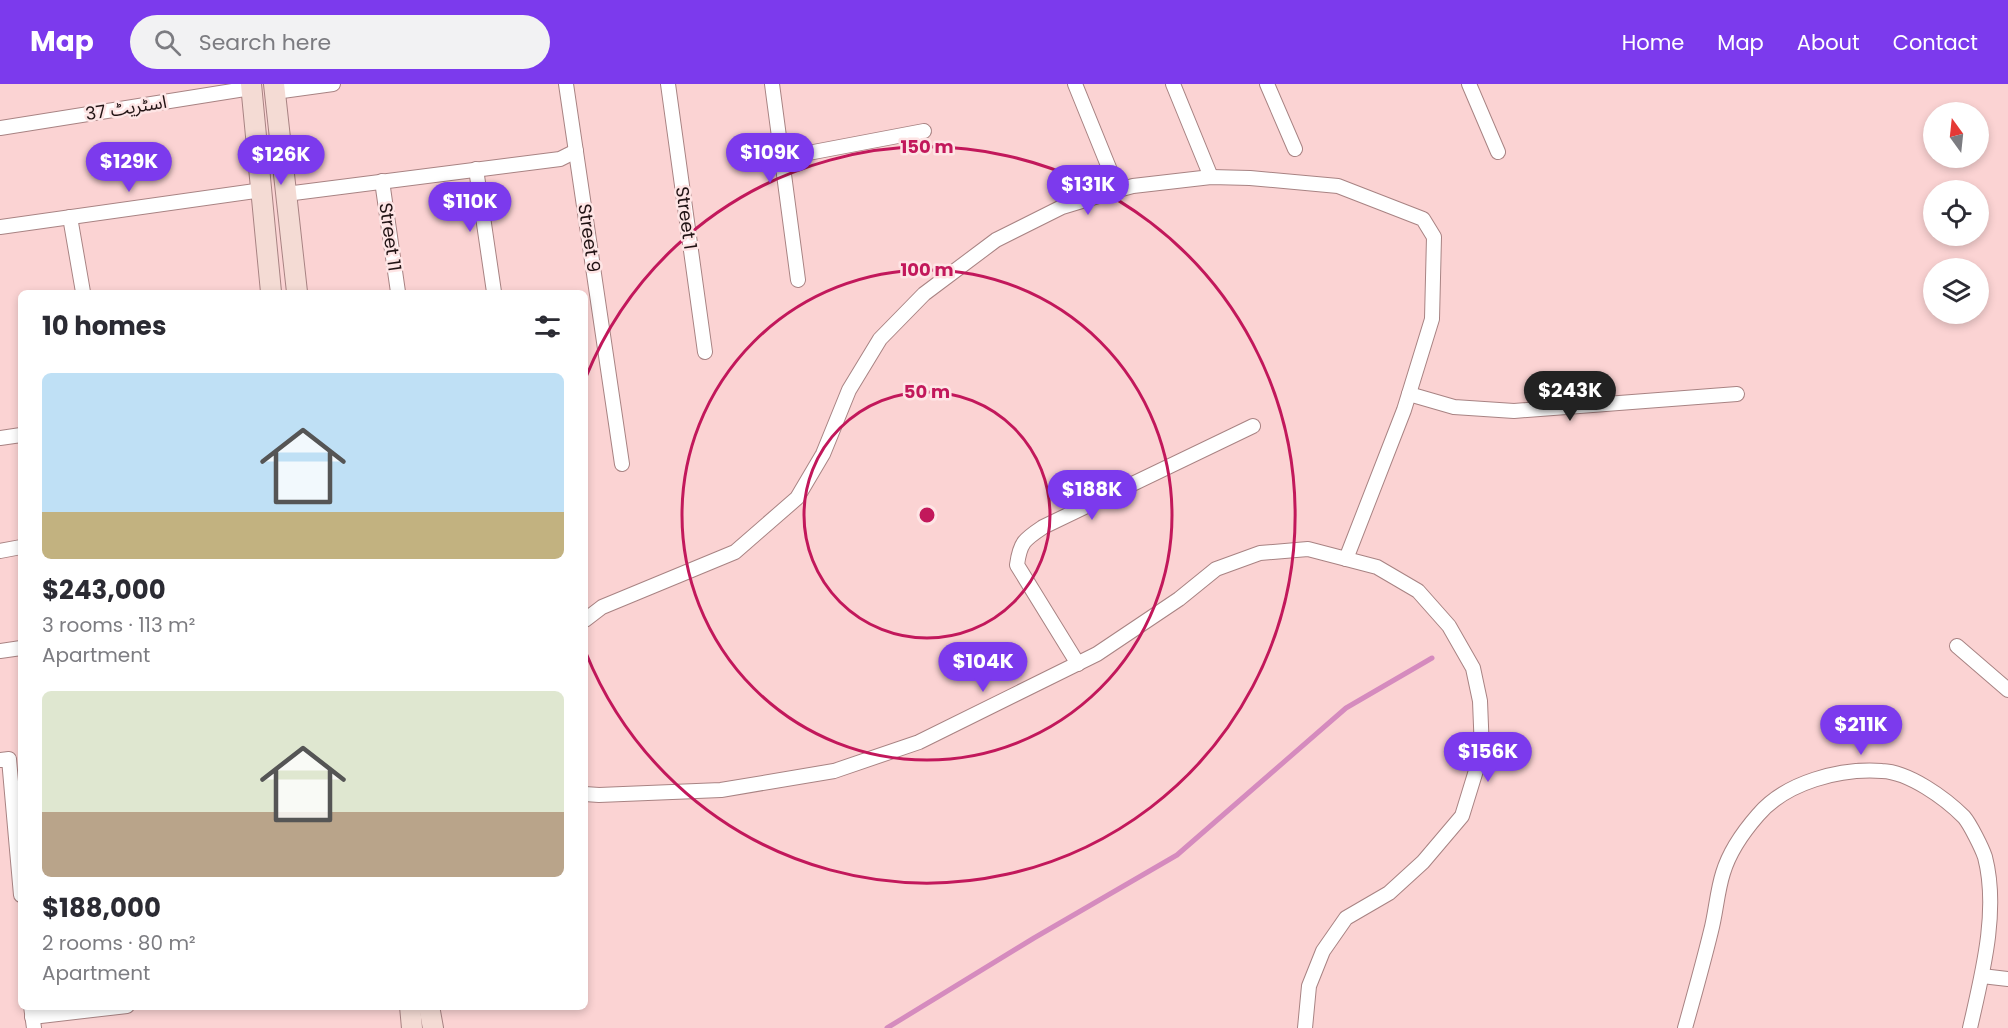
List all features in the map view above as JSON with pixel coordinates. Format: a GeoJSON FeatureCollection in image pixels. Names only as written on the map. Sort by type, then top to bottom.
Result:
{"type":"FeatureCollection","features":[{"type":"Feature","properties":{"kind":"main road"},"geometry":{"type":"LineString","coordinates":[[251,86],[271,290]]}},
{"type":"Feature","properties":{"kind":"main road"},"geometry":{"type":"LineString","coordinates":[[274,88],[297,290]]}},
{"type":"Feature","properties":{"kind":"main road"},"geometry":{"type":"LineString","coordinates":[[410,1010],[412,1028]]}},
{"type":"Feature","properties":{"kind":"main road"},"geometry":{"type":"LineString","coordinates":[[430,1010],[432,1028]]}},
{"type":"Feature","properties":{"kind":"street"},"geometry":{"type":"LineString","coordinates":[[274,88],[333,84]]}},
{"type":"Feature","properties":{"kind":"street","name":"Street 9"},"geometry":{"type":"LineString","coordinates":[[566,84],[622,464]]}},
{"type":"Feature","properties":{"kind":"street","name":"Street 1"},"geometry":{"type":"LineString","coordinates":[[668,84],[705,352]]}},
{"type":"Feature","properties":{"kind":"street"},"geometry":{"type":"LineString","coordinates":[[772,84],[798,280]]}},
{"type":"Feature","properties":{"kind":"street"},"geometry":{"type":"LineString","coordinates":[[1075,84],[1118,190]]}},
{"type":"Feature","properties":{"kind":"street"},"geometry":{"type":"LineString","coordinates":[[1173,84],[1211,177]]}},
{"type":"Feature","properties":{"kind":"street"},"geometry":{"type":"LineString","coordinates":[[1267,84],[1295,149]]}},
{"type":"Feature","properties":{"kind":"street"},"geometry":{"type":"LineString","coordinates":[[1469,84],[1498,152]]}},
{"type":"Feature","properties":{"kind":"street","name":"اسٹریٹ 37"},"geometry":{"type":"LineString","coordinates":[[0,128],[251,86]]}},
{"type":"Feature","properties":{"kind":"street"},"geometry":{"type":"LineString","coordinates":[[782,158],[924,130]]}},
{"type":"Feature","properties":{"kind":"street"},"geometry":{"type":"LineString","coordinates":[[286,194],[560,159],[576,151]]}},
{"type":"Feature","properties":{"kind":"street"},"geometry":{"type":"LineString","coordinates":[[476,169],[494,290]]}},
{"type":"Feature","properties":{"kind":"street"},"geometry":{"type":"LineString","coordinates":[[588,618],[602,607],[735,552],[797,498],[823,454],[849,390],[880,339],[924,294],[996,240],[1062,207],[1118,190],[1133,186],[1211,177],[1338,186],[1423,219],[1434,237],[1432,319],[1409,394],[1346,559]]}},
{"type":"Feature","properties":{"kind":"street","name":"Street 11"},"geometry":{"type":"LineString","coordinates":[[382,181],[398,290]]}},
{"type":"Feature","properties":{"kind":"street"},"geometry":{"type":"LineString","coordinates":[[0,227],[262,190]]}},
{"type":"Feature","properties":{"kind":"street"},"geometry":{"type":"LineString","coordinates":[[70,217],[83,290]]}},
{"type":"Feature","properties":{"kind":"street"},"geometry":{"type":"LineString","coordinates":[[1409,394],[1454,407],[1514,411],[1737,394]]}},
{"type":"Feature","properties":{"kind":"street"},"geometry":{"type":"LineString","coordinates":[[1078,664],[1017,565],[1019,549],[1025,538],[1043,527],[1253,426]]}},
{"type":"Feature","properties":{"kind":"street"},"geometry":{"type":"LineString","coordinates":[[0,438],[18,435]]}},
{"type":"Feature","properties":{"kind":"street"},"geometry":{"type":"LineString","coordinates":[[0,551],[18,548]]}},
{"type":"Feature","properties":{"kind":"street"},"geometry":{"type":"LineString","coordinates":[[588,794],[721,790],[834,771],[919,742],[1097,654],[1179,599],[1216,569],[1260,553],[1308,549],[1377,567],[1418,591],[1449,626],[1473,668],[1480,700],[1482,751],[1462,816],[1423,862],[1389,893],[1346,918],[1323,951],[1309,986],[1305,1028]]}},
{"type":"Feature","properties":{"kind":"street"},"geometry":{"type":"LineString","coordinates":[[1957,646],[2008,690]]}},
{"type":"Feature","properties":{"kind":"street"},"geometry":{"type":"LineString","coordinates":[[0,651],[18,648]]}},
{"type":"Feature","properties":{"kind":"street"},"geometry":{"type":"LineString","coordinates":[[4,760],[18,871]]}},
{"type":"Feature","properties":{"kind":"street"},"geometry":{"type":"LineString","coordinates":[[1685,1028],[1712,929],[1723,873],[1737,844],[1758,814],[1779,797],[1809,781],[1840,773],[1884,771],[1908,778],[1939,796],[1966,819],[1984,856],[1991,901],[1982,976],[1971,1028]]}},
{"type":"Feature","properties":{"kind":"street"},"geometry":{"type":"LineString","coordinates":[[1982,976],[2008,979]]}},
{"type":"Feature","properties":{"kind":"street"},"geometry":{"type":"LineString","coordinates":[[33,1017],[92,1010]]}},
{"type":"Feature","properties":{"kind":"waterway"},"geometry":{"type":"LineString","coordinates":[[887,1028],[1034,938],[1177,855],[1346,708],[1432,658]]}}]}
